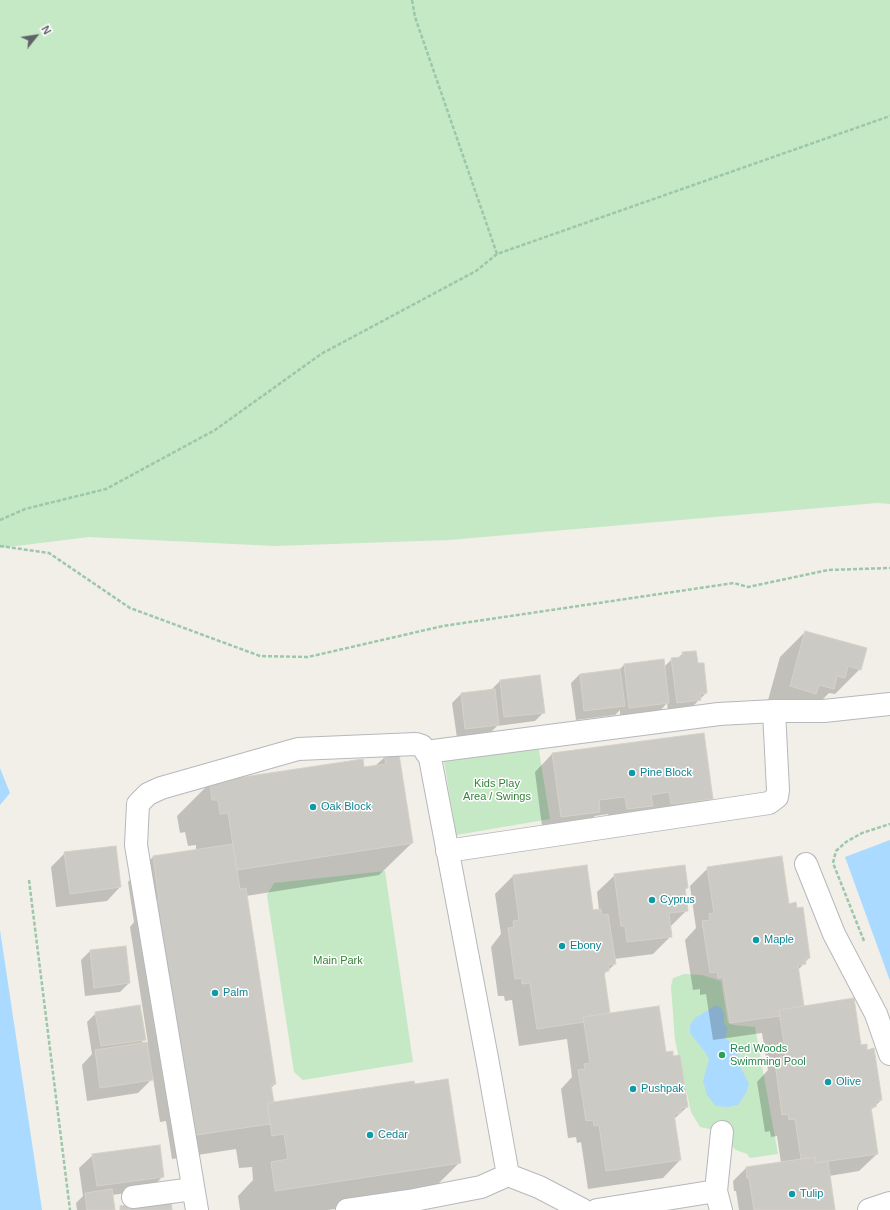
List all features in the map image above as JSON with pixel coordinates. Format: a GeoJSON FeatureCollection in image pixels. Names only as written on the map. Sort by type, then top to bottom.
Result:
{"type":"FeatureCollection","features":[{"type":"Feature","properties":{"kind":"street"},"geometry":{"type":"LineString","coordinates":[[426,752],[719,714],[774,711],[824,711],[890,704]]}},
{"type":"Feature","properties":{"kind":"street"},"geometry":{"type":"LineString","coordinates":[[447,851],[769,803],[776,797],[778,790],[774,711]]}},
{"type":"Feature","properties":{"kind":"street"},"geometry":{"type":"LineString","coordinates":[[196,1210],[136,845],[138,804],[148,794],[161,788],[298,750],[416,744],[422,746],[430,758],[508,1175]]}},
{"type":"Feature","properties":{"kind":"street"},"geometry":{"type":"LineString","coordinates":[[806,864],[834,934],[876,1014],[890,1054]]}},
{"type":"Feature","properties":{"kind":"street"},"geometry":{"type":"LineString","coordinates":[[597,1210],[718,1200],[722,1132]]}},
{"type":"Feature","properties":{"kind":"street"},"geometry":{"type":"LineString","coordinates":[[347,1210],[409,1202],[481,1187],[508,1175],[539,1187],[583,1210]]}},
{"type":"Feature","properties":{"kind":"street"},"geometry":{"type":"LineString","coordinates":[[133,1197],[193,1189]]}},
{"type":"Feature","properties":{"kind":"street"},"geometry":{"type":"LineString","coordinates":[[869,1210],[890,1203]]}},
{"type":"Feature","properties":{"kind":"path"},"geometry":{"type":"LineString","coordinates":[[412,0],[415,17],[497,254]]}},
{"type":"Feature","properties":{"kind":"path"},"geometry":{"type":"LineString","coordinates":[[0,520],[25,509],[106,489],[215,430],[321,354],[476,271],[497,254],[890,116]]}},
{"type":"Feature","properties":{"kind":"path"},"geometry":{"type":"LineString","coordinates":[[0,546],[49,553],[130,608],[260,656],[308,657],[443,626],[734,583],[748,587],[828,570],[890,568]]}},
{"type":"Feature","properties":{"kind":"path"},"geometry":{"type":"LineString","coordinates":[[867,948],[833,863],[836,851],[846,842],[862,834],[890,824]]}},
{"type":"Feature","properties":{"kind":"path"},"geometry":{"type":"LineString","coordinates":[[29,880],[70,1210]]}},
{"type":"Feature","properties":{"kind":"green space"},"geometry":{"type":"Polygon","coordinates":[[[0,0],[890,0],[890,504],[877,503],[449,540],[275,546],[89,537],[0,548],[0,0]]]}},
{"type":"Feature","properties":{"kind":"green space","name":"Kids Play Area / Swings"},"geometry":{"type":"Polygon","coordinates":[[[538,745],[550,819],[456,835],[444,761],[538,745]]]}},
{"type":"Feature","properties":{"kind":"green space","name":"Main Park"},"geometry":{"type":"Polygon","coordinates":[[[385,871],[413,1062],[303,1080],[294,1072],[267,895],[274,883],[385,871]]]}},
{"type":"Feature","properties":{"kind":"green space"},"geometry":{"type":"Polygon","coordinates":[[[684,974],[702,975],[721,981],[728,1023],[755,1027],[778,1154],[750,1158],[747,1154],[736,1150],[714,1130],[700,1127],[691,1112],[675,1040],[671,986],[673,978],[684,974]]]}},
{"type":"Feature","properties":{"kind":"water"},"geometry":{"type":"Polygon","coordinates":[[[0,768],[10,793],[0,805],[0,768]]]}},
{"type":"Feature","properties":{"kind":"water"},"geometry":{"type":"Polygon","coordinates":[[[890,840],[890,981],[845,857],[890,840]]]}},
{"type":"Feature","properties":{"kind":"water"},"geometry":{"type":"Polygon","coordinates":[[[0,930],[42,1210],[0,1210],[0,930]]]}},
{"type":"Feature","properties":{"kind":"water","name":"Red Woods Swimming Pool"},"geometry":{"type":"Polygon","coordinates":[[[715,1006],[721,1007],[724,1014],[724,1024],[728,1028],[725,1038],[738,1048],[739,1064],[749,1084],[746,1093],[738,1105],[728,1107],[716,1106],[707,1095],[703,1081],[709,1059],[690,1033],[690,1025],[695,1018],[715,1006]]]}},
{"type":"Feature","properties":{"kind":"building"},"geometry":{"type":"Polygon","coordinates":[[[805,631],[867,648],[861,670],[848,666],[845,678],[837,676],[834,689],[819,685],[816,694],[790,686],[805,631]]]}},
{"type":"Feature","properties":{"kind":"building"},"geometry":{"type":"Polygon","coordinates":[[[696,651],[698,663],[704,663],[707,693],[700,694],[701,700],[677,703],[671,658],[683,657],[682,652],[696,651]]]}},
{"type":"Feature","properties":{"kind":"building"},"geometry":{"type":"Polygon","coordinates":[[[664,659],[669,703],[629,708],[624,664],[664,659]]]}},
{"type":"Feature","properties":{"kind":"building"},"geometry":{"type":"Polygon","coordinates":[[[620,669],[625,706],[584,711],[580,674],[620,669]]]}},
{"type":"Feature","properties":{"kind":"building"},"geometry":{"type":"Polygon","coordinates":[[[540,675],[545,713],[504,717],[500,680],[540,675]]]}},
{"type":"Feature","properties":{"kind":"building"},"geometry":{"type":"Polygon","coordinates":[[[495,689],[499,725],[465,729],[461,693],[495,689]]]}},
{"type":"Feature","properties":{"kind":"building","name":"Pine Block"},"geometry":{"type":"Polygon","coordinates":[[[704,733],[713,799],[671,804],[669,792],[651,795],[653,806],[627,809],[625,797],[599,800],[600,812],[561,817],[552,753],[704,733]]]}},
{"type":"Feature","properties":{"kind":"building","name":"Oak Block"},"geometry":{"type":"Polygon","coordinates":[[[399,754],[413,843],[237,870],[228,813],[220,814],[218,800],[212,800],[210,782],[363,759],[364,767],[386,764],[384,756],[399,754]]]}},
{"type":"Feature","properties":{"kind":"building","name":"Palm"},"geometry":{"type":"Polygon","coordinates":[[[233,844],[240,889],[246,888],[276,1084],[271,1085],[274,1102],[267,1103],[270,1124],[196,1135],[190,1097],[185,1098],[154,901],[159,900],[153,856],[233,844]]]}},
{"type":"Feature","properties":{"kind":"building"},"geometry":{"type":"Polygon","coordinates":[[[116,846],[121,887],[70,894],[64,852],[116,846]]]}},
{"type":"Feature","properties":{"kind":"building","name":"Maple"},"geometry":{"type":"Polygon","coordinates":[[[782,856],[789,904],[796,902],[797,908],[803,907],[810,958],[805,959],[806,964],[798,965],[804,1006],[779,1010],[780,1016],[730,1023],[723,977],[718,978],[717,972],[710,973],[702,921],[710,920],[709,914],[714,913],[707,867],[782,856]]]}},
{"type":"Feature","properties":{"kind":"building","name":"Ebony"},"geometry":{"type":"Polygon","coordinates":[[[587,865],[593,910],[601,909],[602,915],[608,914],[616,964],[608,965],[609,971],[604,972],[610,1013],[583,1017],[584,1022],[537,1029],[530,983],[522,984],[522,978],[515,979],[508,928],[514,927],[513,921],[519,920],[513,875],[587,865]]]}},
{"type":"Feature","properties":{"kind":"building","name":"Cyprus"},"geometry":{"type":"Polygon","coordinates":[[[685,865],[688,888],[685,888],[688,911],[669,913],[672,937],[627,942],[625,926],[621,926],[614,874],[685,865]]]}},
{"type":"Feature","properties":{"kind":"building"},"geometry":{"type":"Polygon","coordinates":[[[126,946],[130,983],[94,988],[90,950],[126,946]]]}},
{"type":"Feature","properties":{"kind":"building","name":"Olive"},"geometry":{"type":"Polygon","coordinates":[[[854,998],[861,1045],[867,1044],[867,1050],[874,1048],[882,1100],[876,1101],[876,1107],[871,1107],[878,1154],[816,1163],[815,1157],[801,1159],[795,1119],[789,1120],[788,1114],[782,1115],[775,1063],[781,1062],[780,1057],[786,1056],[779,1010],[854,998]]]}},
{"type":"Feature","properties":{"kind":"building"},"geometry":{"type":"Polygon","coordinates":[[[140,1005],[146,1040],[101,1046],[95,1012],[140,1005]]]}},
{"type":"Feature","properties":{"kind":"building","name":"Pushpak"},"geometry":{"type":"Polygon","coordinates":[[[659,1006],[666,1052],[673,1051],[673,1056],[680,1055],[688,1107],[681,1108],[681,1113],[674,1114],[681,1160],[606,1171],[599,1125],[594,1126],[593,1120],[586,1121],[578,1070],[585,1069],[584,1064],[590,1063],[583,1017],[659,1006]]]}},
{"type":"Feature","properties":{"kind":"building"},"geometry":{"type":"Polygon","coordinates":[[[147,1042],[153,1080],[100,1088],[95,1050],[147,1042]]]}},
{"type":"Feature","properties":{"kind":"building","name":"Cedar"},"geometry":{"type":"Polygon","coordinates":[[[448,1079],[461,1163],[275,1191],[271,1162],[288,1159],[284,1134],[272,1136],[267,1103],[414,1081],[415,1084],[448,1079]]]}},
{"type":"Feature","properties":{"kind":"building"},"geometry":{"type":"Polygon","coordinates":[[[160,1145],[164,1177],[97,1186],[92,1154],[160,1145]]]}},
{"type":"Feature","properties":{"kind":"building","name":"Tulip"},"geometry":{"type":"Polygon","coordinates":[[[815,1157],[816,1163],[828,1161],[835,1210],[754,1210],[746,1167],[815,1157]]]}},
{"type":"Feature","properties":{"kind":"building"},"geometry":{"type":"Polygon","coordinates":[[[112,1189],[115,1210],[87,1210],[85,1193],[112,1189]]]}},
{"type":"Feature","properties":{"kind":"building"},"geometry":{"type":"Polygon","coordinates":[[[171,1199],[172,1210],[120,1210],[120,1206],[171,1199]]]}},
{"type":"Feature","properties":{"kind":"place","name":"Pine Block"},"geometry":{"type":"Point","coordinates":[632,773]}},
{"type":"Feature","properties":{"kind":"place","name":"Oak Block"},"geometry":{"type":"Point","coordinates":[313,807]}},
{"type":"Feature","properties":{"kind":"place","name":"Cyprus"},"geometry":{"type":"Point","coordinates":[652,900]}},
{"type":"Feature","properties":{"kind":"place","name":"Maple"},"geometry":{"type":"Point","coordinates":[756,940]}},
{"type":"Feature","properties":{"kind":"place","name":"Ebony"},"geometry":{"type":"Point","coordinates":[562,946]}},
{"type":"Feature","properties":{"kind":"place","name":"Palm"},"geometry":{"type":"Point","coordinates":[215,993]}},
{"type":"Feature","properties":{"kind":"place","name":"Red Woods Swimming Pool"},"geometry":{"type":"Point","coordinates":[722,1055]}},
{"type":"Feature","properties":{"kind":"place","name":"Olive"},"geometry":{"type":"Point","coordinates":[828,1082]}},
{"type":"Feature","properties":{"kind":"place","name":"Pushpak"},"geometry":{"type":"Point","coordinates":[633,1089]}},
{"type":"Feature","properties":{"kind":"place","name":"Cedar"},"geometry":{"type":"Point","coordinates":[370,1135]}},
{"type":"Feature","properties":{"kind":"place","name":"Tulip"},"geometry":{"type":"Point","coordinates":[792,1194]}}]}
